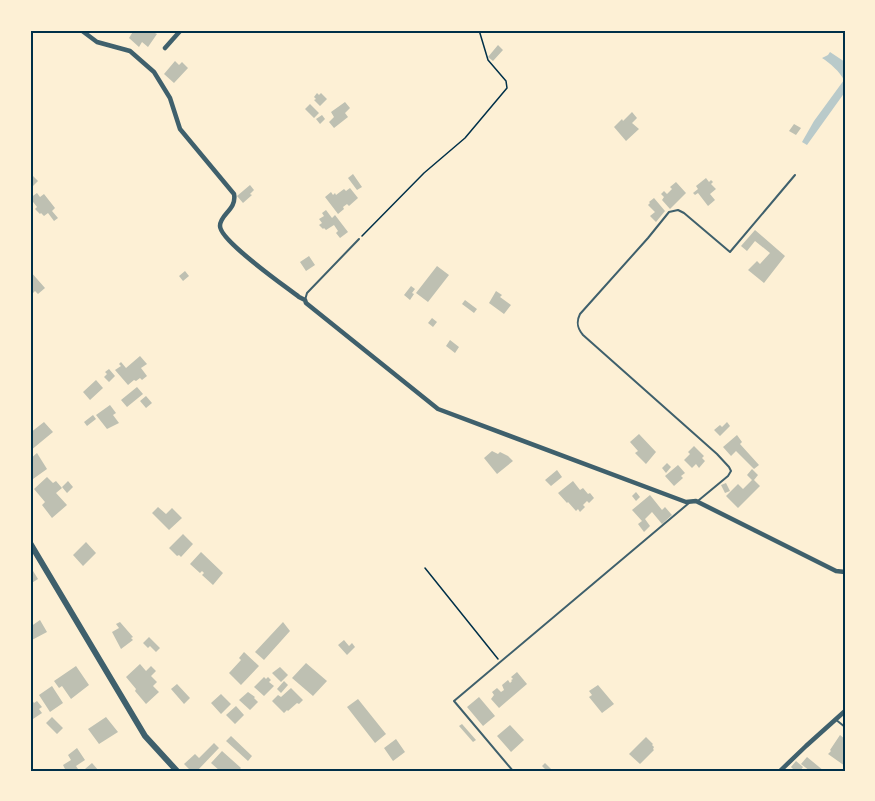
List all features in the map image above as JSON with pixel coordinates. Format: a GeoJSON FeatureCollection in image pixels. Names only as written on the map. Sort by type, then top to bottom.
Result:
{"type":"FeatureCollection","features":[{"type":"Feature","properties":{"kind":"street"},"geometry":{"type":"LineString","coordinates":[[81,30],[97,42],[130,51],[154,72],[170,98],[180,129],[234,194],[235,200],[231,209],[221,221],[223,235],[438,409],[686,502],[694,501],[836,571],[845,572]]}},
{"type":"Feature","properties":{"kind":"street"},"geometry":{"type":"LineString","coordinates":[[165,48],[181,30]]}},
{"type":"Feature","properties":{"kind":"street"},"geometry":{"type":"LineString","coordinates":[[30,543],[145,736],[177,771]]}},
{"type":"Feature","properties":{"kind":"street"},"geometry":{"type":"LineString","coordinates":[[780,771],[845,711]]}},
{"type":"Feature","properties":{"kind":"lane"},"geometry":{"type":"LineString","coordinates":[[513,771],[454,701],[694,501],[728,476],[731,471],[717,454],[583,335],[579,331],[577,320],[669,212],[678,210],[684,213],[730,252],[795,175]]}},
{"type":"Feature","properties":{"kind":"lane"},"geometry":{"type":"LineString","coordinates":[[305,300],[307,293],[359,239]]}},
{"type":"Feature","properties":{"kind":"lane"},"geometry":{"type":"LineString","coordinates":[[835,719],[845,727]]}},
{"type":"Feature","properties":{"kind":"path"},"geometry":{"type":"LineString","coordinates":[[359,239],[424,173],[465,138],[507,88],[506,81],[488,60],[479,30]]}},
{"type":"Feature","properties":{"kind":"path"},"geometry":{"type":"LineString","coordinates":[[425,568],[501,662]]}},
{"type":"Feature","properties":{"kind":"shaded area"},"geometry":{"type":"Polygon","coordinates":[[[830,52],[845,62],[845,92],[807,145],[802,142],[814,121],[844,80],[822,58],[830,52]]]}},
{"type":"Feature","properties":{"kind":"building"},"geometry":{"type":"Polygon","coordinates":[[[134,30],[157,30],[155,33],[157,34],[148,47],[142,42],[139,47],[129,38],[134,30]]]}},
{"type":"Feature","properties":{"kind":"building"},"geometry":{"type":"Polygon","coordinates":[[[498,45],[503,50],[493,61],[488,57],[498,45]]]}},
{"type":"Feature","properties":{"kind":"building"},"geometry":{"type":"Polygon","coordinates":[[[175,61],[179,65],[182,62],[188,68],[174,83],[164,74],[175,61]]]}},
{"type":"Feature","properties":{"kind":"building"},"geometry":{"type":"Polygon","coordinates":[[[317,93],[319,95],[321,93],[327,99],[320,106],[314,100],[317,93]]]}},
{"type":"Feature","properties":{"kind":"building"},"geometry":{"type":"Polygon","coordinates":[[[345,102],[350,108],[345,113],[348,117],[334,128],[329,122],[334,117],[331,112],[345,102]]]}},
{"type":"Feature","properties":{"kind":"building"},"geometry":{"type":"Polygon","coordinates":[[[310,104],[319,113],[314,118],[305,109],[310,104]]]}},
{"type":"Feature","properties":{"kind":"building"},"geometry":{"type":"Polygon","coordinates":[[[632,112],[637,118],[632,123],[639,129],[626,141],[614,127],[632,112]]]}},
{"type":"Feature","properties":{"kind":"building"},"geometry":{"type":"Polygon","coordinates":[[[322,115],[325,119],[320,124],[316,119],[322,115]]]}},
{"type":"Feature","properties":{"kind":"building"},"geometry":{"type":"Polygon","coordinates":[[[794,124],[801,128],[796,135],[789,131],[794,124]]]}},
{"type":"Feature","properties":{"kind":"building"},"geometry":{"type":"Polygon","coordinates":[[[30,173],[38,181],[30,189],[30,173]]]}},
{"type":"Feature","properties":{"kind":"building"},"geometry":{"type":"Polygon","coordinates":[[[353,174],[362,187],[357,190],[348,178],[353,174]]]}},
{"type":"Feature","properties":{"kind":"building"},"geometry":{"type":"Polygon","coordinates":[[[706,178],[709,182],[711,180],[713,182],[711,184],[716,189],[710,194],[715,200],[708,206],[698,193],[695,195],[693,193],[698,189],[696,186],[706,178]]]}},
{"type":"Feature","properties":{"kind":"building"},"geometry":{"type":"Polygon","coordinates":[[[676,182],[686,193],[670,209],[662,200],[664,197],[661,194],[664,191],[667,194],[676,182]]]}},
{"type":"Feature","properties":{"kind":"building"},"geometry":{"type":"Polygon","coordinates":[[[250,185],[254,190],[243,203],[237,196],[250,185]]]}},
{"type":"Feature","properties":{"kind":"building"},"geometry":{"type":"Polygon","coordinates":[[[350,188],[358,198],[349,206],[347,204],[343,207],[344,209],[338,214],[325,197],[331,192],[336,195],[350,188]]]}},
{"type":"Feature","properties":{"kind":"building"},"geometry":{"type":"Polygon","coordinates":[[[37,193],[40,197],[44,194],[55,208],[52,211],[58,218],[54,221],[48,213],[44,216],[35,209],[37,207],[30,198],[37,193]]]}},
{"type":"Feature","properties":{"kind":"building"},"geometry":{"type":"Polygon","coordinates":[[[654,198],[665,211],[656,222],[650,216],[655,212],[648,205],[654,198]]]}},
{"type":"Feature","properties":{"kind":"building"},"geometry":{"type":"Polygon","coordinates":[[[326,210],[332,218],[335,215],[348,232],[340,238],[334,225],[326,230],[319,225],[322,223],[319,219],[324,216],[322,213],[326,210]]]}},
{"type":"Feature","properties":{"kind":"building"},"geometry":{"type":"Polygon","coordinates":[[[755,230],[785,256],[764,283],[748,270],[757,261],[760,264],[770,253],[755,241],[747,251],[741,246],[755,230]]]}},
{"type":"Feature","properties":{"kind":"building"},"geometry":{"type":"Polygon","coordinates":[[[309,256],[315,265],[306,271],[300,262],[309,256]]]}},
{"type":"Feature","properties":{"kind":"building"},"geometry":{"type":"Polygon","coordinates":[[[437,266],[449,275],[428,302],[416,293],[437,266]]]}},
{"type":"Feature","properties":{"kind":"building"},"geometry":{"type":"Polygon","coordinates":[[[30,271],[45,288],[38,294],[35,291],[30,296],[30,271]]]}},
{"type":"Feature","properties":{"kind":"building"},"geometry":{"type":"Polygon","coordinates":[[[185,271],[189,276],[183,281],[179,276],[185,271]]]}},
{"type":"Feature","properties":{"kind":"building"},"geometry":{"type":"Polygon","coordinates":[[[411,286],[415,289],[410,300],[404,295],[411,286]]]}},
{"type":"Feature","properties":{"kind":"building"},"geometry":{"type":"Polygon","coordinates":[[[496,291],[511,305],[504,314],[489,303],[496,291]]]}},
{"type":"Feature","properties":{"kind":"building"},"geometry":{"type":"Polygon","coordinates":[[[465,300],[477,309],[474,313],[462,304],[465,300]]]}},
{"type":"Feature","properties":{"kind":"building"},"geometry":{"type":"Polygon","coordinates":[[[432,318],[437,322],[433,327],[428,323],[432,318]]]}},
{"type":"Feature","properties":{"kind":"building"},"geometry":{"type":"Polygon","coordinates":[[[450,340],[459,347],[455,353],[446,346],[450,340]]]}},
{"type":"Feature","properties":{"kind":"building"},"geometry":{"type":"Polygon","coordinates":[[[140,356],[147,364],[141,368],[147,376],[142,380],[140,378],[134,380],[128,385],[115,370],[121,366],[119,364],[121,362],[126,368],[140,356]]]}},
{"type":"Feature","properties":{"kind":"building"},"geometry":{"type":"Polygon","coordinates":[[[109,369],[115,376],[109,382],[104,377],[107,374],[105,372],[109,369]]]}},
{"type":"Feature","properties":{"kind":"building"},"geometry":{"type":"Polygon","coordinates":[[[96,380],[103,388],[90,400],[83,392],[96,380]]]}},
{"type":"Feature","properties":{"kind":"building"},"geometry":{"type":"Polygon","coordinates":[[[137,387],[143,394],[127,407],[121,400],[137,387]]]}},
{"type":"Feature","properties":{"kind":"building"},"geometry":{"type":"Polygon","coordinates":[[[146,396],[152,403],[146,408],[140,401],[146,396]]]}},
{"type":"Feature","properties":{"kind":"building"},"geometry":{"type":"Polygon","coordinates":[[[110,405],[119,423],[107,429],[96,415],[110,405]]]}},
{"type":"Feature","properties":{"kind":"building"},"geometry":{"type":"Polygon","coordinates":[[[93,415],[96,419],[87,426],[84,422],[93,415]]]}},
{"type":"Feature","properties":{"kind":"building"},"geometry":{"type":"Polygon","coordinates":[[[44,422],[53,432],[30,451],[30,433],[44,422]]]}},
{"type":"Feature","properties":{"kind":"building"},"geometry":{"type":"Polygon","coordinates":[[[727,422],[730,426],[720,436],[714,430],[727,422]]]}},
{"type":"Feature","properties":{"kind":"building"},"geometry":{"type":"Polygon","coordinates":[[[639,434],[656,452],[646,464],[635,453],[638,451],[630,442],[639,434]]]}},
{"type":"Feature","properties":{"kind":"building"},"geometry":{"type":"Polygon","coordinates":[[[737,435],[742,442],[740,444],[759,465],[754,469],[736,451],[731,456],[723,447],[737,435]]]}},
{"type":"Feature","properties":{"kind":"building"},"geometry":{"type":"Polygon","coordinates":[[[694,446],[704,456],[702,458],[705,461],[699,468],[696,464],[692,468],[684,460],[694,446]]]}},
{"type":"Feature","properties":{"kind":"building"},"geometry":{"type":"Polygon","coordinates":[[[492,451],[498,454],[500,452],[513,461],[497,474],[484,458],[492,451]]]}},
{"type":"Feature","properties":{"kind":"building"},"geometry":{"type":"Polygon","coordinates":[[[37,453],[47,469],[33,479],[30,474],[30,459],[37,453]]]}},
{"type":"Feature","properties":{"kind":"building"},"geometry":{"type":"Polygon","coordinates":[[[667,463],[671,467],[666,473],[662,468],[667,463]]]}},
{"type":"Feature","properties":{"kind":"building"},"geometry":{"type":"Polygon","coordinates":[[[678,465],[685,473],[674,486],[665,476],[678,465]]]}},
{"type":"Feature","properties":{"kind":"building"},"geometry":{"type":"Polygon","coordinates":[[[752,469],[758,475],[754,480],[760,486],[738,508],[726,496],[738,484],[743,489],[752,480],[747,475],[752,469]]]}},
{"type":"Feature","properties":{"kind":"building"},"geometry":{"type":"Polygon","coordinates":[[[557,470],[562,477],[551,486],[545,480],[557,470]]]}},
{"type":"Feature","properties":{"kind":"building"},"geometry":{"type":"Polygon","coordinates":[[[47,477],[53,483],[56,481],[62,488],[56,493],[67,505],[52,518],[42,505],[45,502],[34,489],[47,477]]]}},
{"type":"Feature","properties":{"kind":"building"},"geometry":{"type":"Polygon","coordinates":[[[68,481],[73,487],[67,493],[62,487],[68,481]]]}},
{"type":"Feature","properties":{"kind":"building"},"geometry":{"type":"Polygon","coordinates":[[[573,481],[580,490],[583,488],[594,498],[583,505],[585,507],[580,512],[578,509],[576,511],[558,493],[573,481]]]}},
{"type":"Feature","properties":{"kind":"building"},"geometry":{"type":"Polygon","coordinates":[[[726,483],[730,491],[725,493],[721,485],[726,483]]]}},
{"type":"Feature","properties":{"kind":"building"},"geometry":{"type":"Polygon","coordinates":[[[636,492],[640,497],[636,501],[632,496],[636,492]]]}},
{"type":"Feature","properties":{"kind":"building"},"geometry":{"type":"Polygon","coordinates":[[[650,495],[662,510],[665,507],[672,515],[662,524],[652,512],[645,519],[650,526],[644,532],[638,524],[642,521],[632,510],[650,495]]]}},
{"type":"Feature","properties":{"kind":"building"},"geometry":{"type":"Polygon","coordinates":[[[158,507],[166,514],[172,508],[182,518],[169,530],[152,513],[158,507]]]}},
{"type":"Feature","properties":{"kind":"building"},"geometry":{"type":"Polygon","coordinates":[[[183,534],[193,544],[181,557],[169,548],[183,534]]]}},
{"type":"Feature","properties":{"kind":"building"},"geometry":{"type":"Polygon","coordinates":[[[86,542],[96,553],[83,566],[73,555],[86,542]]]}},
{"type":"Feature","properties":{"kind":"building"},"geometry":{"type":"Polygon","coordinates":[[[201,552],[223,573],[213,585],[202,575],[204,573],[202,571],[200,573],[190,564],[201,552]]]}},
{"type":"Feature","properties":{"kind":"building"},"geometry":{"type":"Polygon","coordinates":[[[30,566],[38,579],[30,584],[30,566]]]}},
{"type":"Feature","properties":{"kind":"building"},"geometry":{"type":"Polygon","coordinates":[[[40,620],[47,632],[30,641],[30,627],[40,620]]]}},
{"type":"Feature","properties":{"kind":"building"},"geometry":{"type":"Polygon","coordinates":[[[120,622],[133,637],[131,638],[133,640],[121,649],[112,632],[119,628],[116,624],[120,622]]]}},
{"type":"Feature","properties":{"kind":"building"},"geometry":{"type":"Polygon","coordinates":[[[283,622],[290,631],[264,660],[255,652],[283,622]]]}},
{"type":"Feature","properties":{"kind":"building"},"geometry":{"type":"Polygon","coordinates":[[[149,637],[160,648],[156,652],[143,643],[149,637]]]}},
{"type":"Feature","properties":{"kind":"building"},"geometry":{"type":"Polygon","coordinates":[[[344,640],[349,646],[352,643],[355,647],[347,655],[338,645],[344,640]]]}},
{"type":"Feature","properties":{"kind":"building"},"geometry":{"type":"Polygon","coordinates":[[[244,652],[259,666],[241,685],[229,673],[241,660],[239,658],[244,652]]]}},
{"type":"Feature","properties":{"kind":"building"},"geometry":{"type":"Polygon","coordinates":[[[306,663],[327,681],[313,696],[292,678],[306,663]]]}},
{"type":"Feature","properties":{"kind":"building"},"geometry":{"type":"Polygon","coordinates":[[[140,664],[146,671],[151,666],[156,671],[151,676],[157,682],[153,686],[159,692],[146,704],[126,677],[140,664]]]}},
{"type":"Feature","properties":{"kind":"building"},"geometry":{"type":"Polygon","coordinates":[[[76,666],[89,685],[71,699],[62,686],[59,688],[54,681],[76,666]]]}},
{"type":"Feature","properties":{"kind":"building"},"geometry":{"type":"Polygon","coordinates":[[[280,667],[288,675],[281,682],[272,673],[280,667]]]}},
{"type":"Feature","properties":{"kind":"building"},"geometry":{"type":"Polygon","coordinates":[[[517,672],[527,684],[499,708],[491,699],[494,695],[492,692],[497,688],[501,692],[504,690],[502,685],[508,680],[510,683],[513,679],[511,677],[517,672]]]}},
{"type":"Feature","properties":{"kind":"building"},"geometry":{"type":"Polygon","coordinates":[[[264,677],[266,679],[268,677],[271,680],[269,682],[274,686],[264,696],[254,687],[264,677]]]}},
{"type":"Feature","properties":{"kind":"building"},"geometry":{"type":"Polygon","coordinates":[[[284,681],[288,685],[281,693],[277,689],[284,681]]]}},
{"type":"Feature","properties":{"kind":"building"},"geometry":{"type":"Polygon","coordinates":[[[177,684],[190,698],[184,704],[171,689],[177,684]]]}},
{"type":"Feature","properties":{"kind":"building"},"geometry":{"type":"Polygon","coordinates":[[[598,685],[614,704],[602,713],[589,697],[592,695],[589,691],[598,685]]]}},
{"type":"Feature","properties":{"kind":"building"},"geometry":{"type":"Polygon","coordinates":[[[52,686],[63,703],[50,712],[39,695],[52,686]]]}},
{"type":"Feature","properties":{"kind":"building"},"geometry":{"type":"Polygon","coordinates":[[[291,688],[303,700],[284,713],[272,701],[291,688]]]}},
{"type":"Feature","properties":{"kind":"building"},"geometry":{"type":"Polygon","coordinates":[[[248,692],[258,702],[250,710],[239,700],[248,692]]]}},
{"type":"Feature","properties":{"kind":"building"},"geometry":{"type":"Polygon","coordinates":[[[221,694],[231,704],[221,714],[211,703],[221,694]]]}},
{"type":"Feature","properties":{"kind":"building"},"geometry":{"type":"Polygon","coordinates":[[[479,697],[495,716],[483,726],[467,707],[479,697]]]}},
{"type":"Feature","properties":{"kind":"building"},"geometry":{"type":"Polygon","coordinates":[[[358,699],[386,734],[375,743],[347,707],[358,699]]]}},
{"type":"Feature","properties":{"kind":"building"},"geometry":{"type":"Polygon","coordinates":[[[30,701],[34,703],[37,701],[42,707],[39,709],[42,713],[30,721],[30,701]]]}},
{"type":"Feature","properties":{"kind":"building"},"geometry":{"type":"Polygon","coordinates":[[[236,706],[244,715],[235,724],[226,715],[236,706]]]}},
{"type":"Feature","properties":{"kind":"building"},"geometry":{"type":"Polygon","coordinates":[[[52,717],[63,728],[57,734],[46,723],[52,717]]]}},
{"type":"Feature","properties":{"kind":"building"},"geometry":{"type":"Polygon","coordinates":[[[106,717],[118,732],[99,744],[88,729],[106,717]]]}},
{"type":"Feature","properties":{"kind":"building"},"geometry":{"type":"Polygon","coordinates":[[[462,724],[476,740],[473,742],[459,726],[462,724]]]}},
{"type":"Feature","properties":{"kind":"building"},"geometry":{"type":"Polygon","coordinates":[[[510,725],[524,740],[511,752],[497,736],[510,725]]]}},
{"type":"Feature","properties":{"kind":"building"},"geometry":{"type":"Polygon","coordinates":[[[840,735],[845,739],[845,766],[828,754],[840,735]]]}},
{"type":"Feature","properties":{"kind":"building"},"geometry":{"type":"Polygon","coordinates":[[[231,736],[252,756],[248,761],[226,741],[231,736]]]}},
{"type":"Feature","properties":{"kind":"building"},"geometry":{"type":"Polygon","coordinates":[[[646,737],[653,744],[654,750],[640,764],[629,754],[646,737]]]}},
{"type":"Feature","properties":{"kind":"building"},"geometry":{"type":"Polygon","coordinates":[[[396,739],[405,752],[393,761],[384,748],[396,739]]]}},
{"type":"Feature","properties":{"kind":"building"},"geometry":{"type":"Polygon","coordinates":[[[214,743],[219,748],[197,771],[191,771],[184,764],[195,754],[199,758],[214,743]]]}},
{"type":"Feature","properties":{"kind":"building"},"geometry":{"type":"Polygon","coordinates":[[[77,748],[85,760],[76,766],[78,769],[76,771],[66,771],[63,765],[71,760],[68,755],[77,748]]]}},
{"type":"Feature","properties":{"kind":"building"},"geometry":{"type":"Polygon","coordinates":[[[222,751],[241,768],[238,771],[220,771],[211,763],[222,751]]]}},
{"type":"Feature","properties":{"kind":"building"},"geometry":{"type":"Polygon","coordinates":[[[807,757],[824,771],[810,771],[801,764],[807,757]]]}},
{"type":"Feature","properties":{"kind":"building"},"geometry":{"type":"Polygon","coordinates":[[[796,761],[803,767],[800,771],[795,771],[791,767],[796,761]]]}},
{"type":"Feature","properties":{"kind":"building"},"geometry":{"type":"Polygon","coordinates":[[[92,763],[99,771],[83,771],[85,769],[92,763]]]}},
{"type":"Feature","properties":{"kind":"building"},"geometry":{"type":"Polygon","coordinates":[[[545,763],[553,771],[547,771],[542,766],[545,763]]]}}]}
